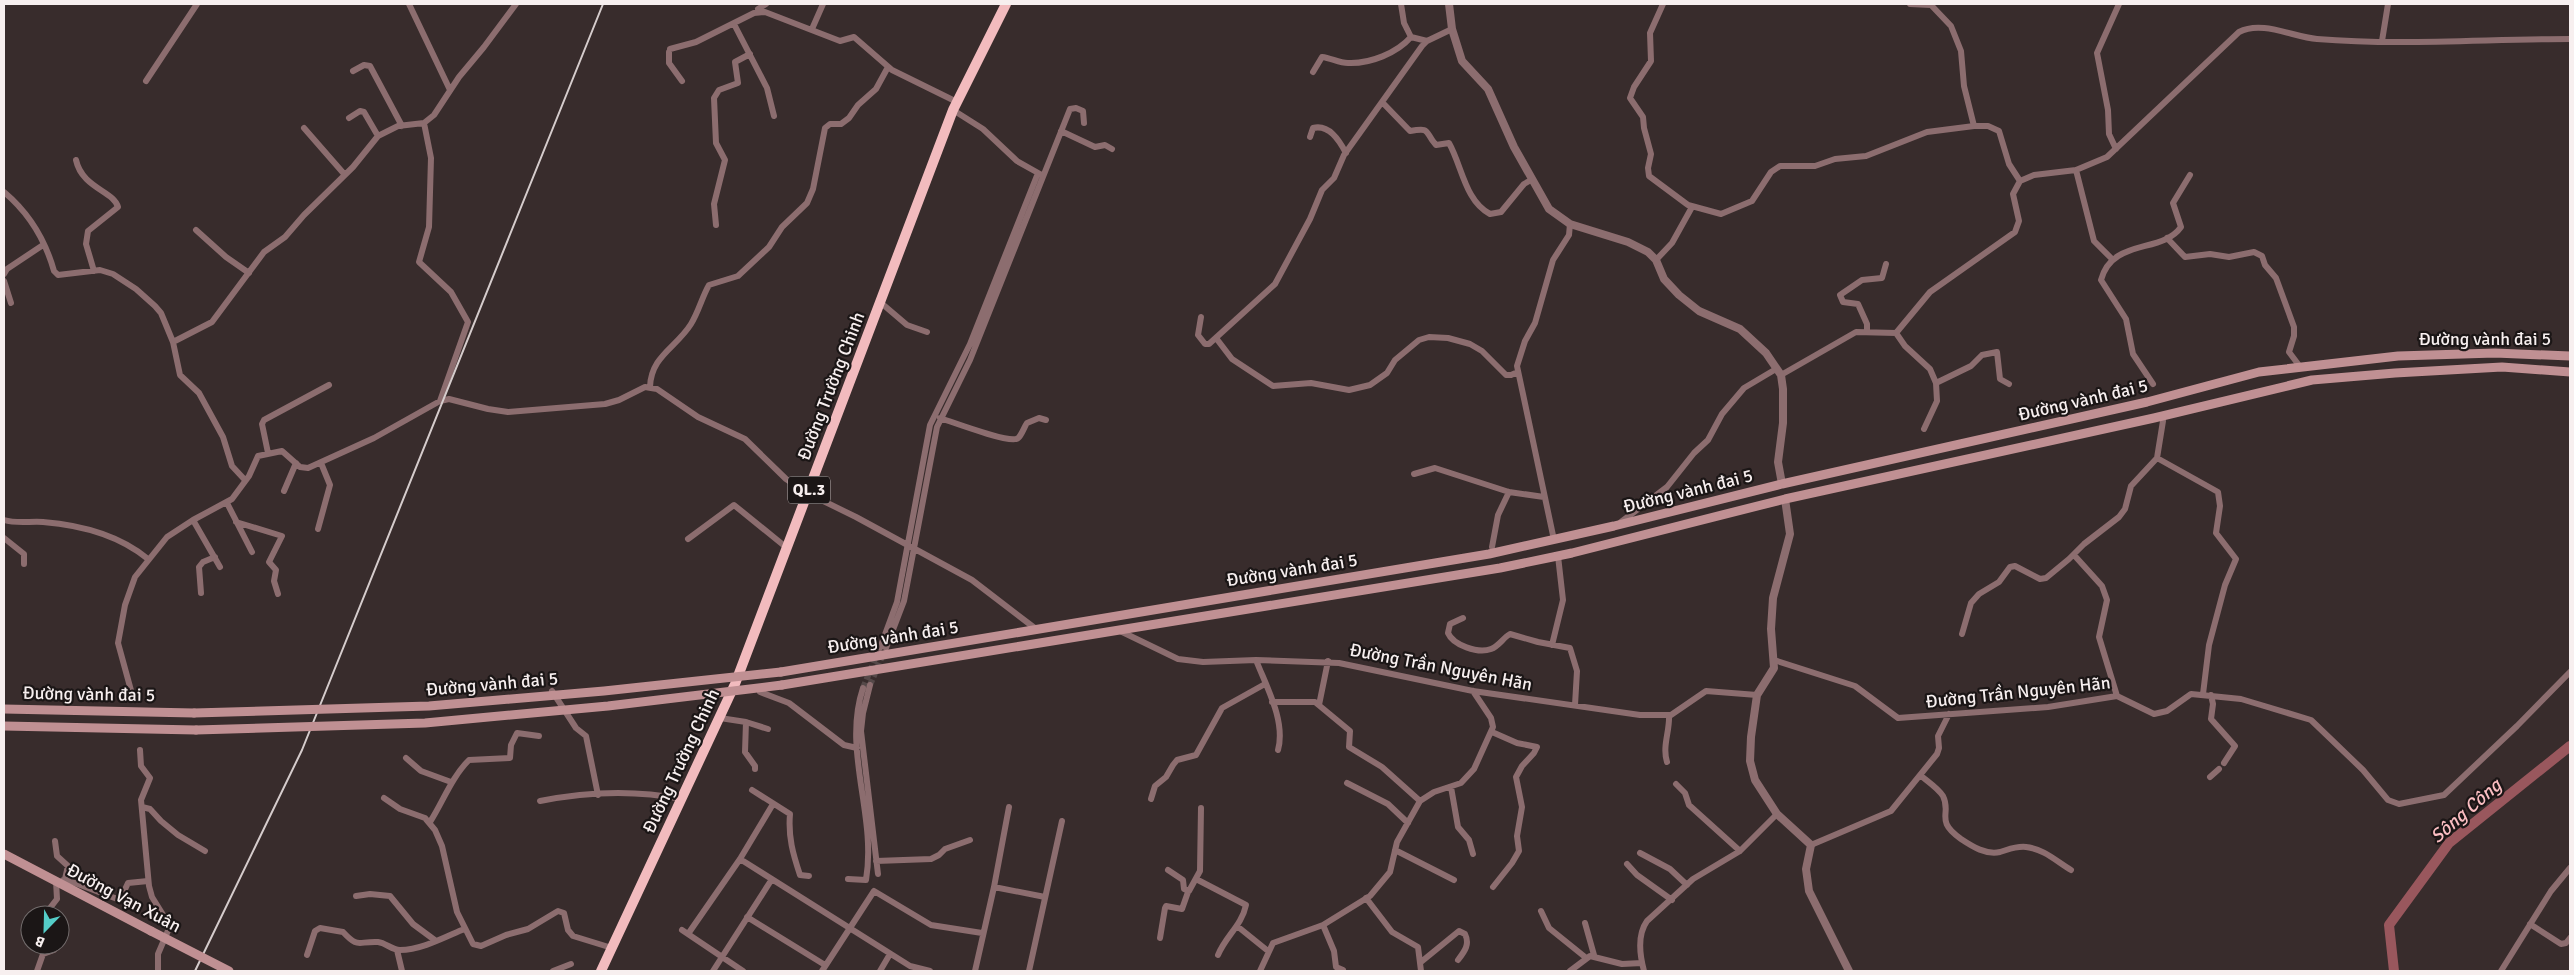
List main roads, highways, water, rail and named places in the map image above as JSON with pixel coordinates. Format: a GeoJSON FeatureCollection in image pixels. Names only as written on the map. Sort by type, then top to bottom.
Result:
{"type":"FeatureCollection","features":[{"type":"Feature","properties":{"kind":"highway","name":"Đường Trường Chinh"},"geometry":{"type":"LineString","coordinates":[[601,971],[720,718],[955,106],[1006,4]]}},
{"type":"Feature","properties":{"kind":"main road","name":"Đường vành đai 5"},"geometry":{"type":"LineString","coordinates":[[4,708],[194,712],[429,706],[604,691],[781,672],[1489,554],[1614,526],[1782,484],[2147,402],[2259,372],[2398,356],[2495,353],[2570,356]]}},
{"type":"Feature","properties":{"kind":"main road","name":"Đường vành đai 5"},"geometry":{"type":"LineString","coordinates":[[4,726],[196,730],[425,723],[608,706],[782,685],[1495,569],[1558,556],[1785,500],[2154,418],[2312,380],[2502,367],[2570,372]]}},
{"type":"Feature","properties":{"kind":"main road"},"geometry":{"type":"LineString","coordinates":[[1782,484],[1785,500]]}},
{"type":"Feature","properties":{"kind":"main road","name":"Đường Vạn Xuân"},"geometry":{"type":"LineString","coordinates":[[4,854],[61,881],[151,931],[229,971]]}},
{"type":"Feature","properties":{"kind":"waterway","name":"Sông Công"},"geometry":{"type":"LineString","coordinates":[[2394,971],[2389,925],[2449,843],[2570,746]]}},
{"type":"Feature","properties":{"kind":"tunnel"},"geometry":{"type":"LineString","coordinates":[[870,685],[884,652]]}},
{"type":"Feature","properties":{"kind":"tunnel"},"geometry":{"type":"LineString","coordinates":[[863,688],[877,654]]}},
{"type":"Feature","properties":{"kind":"railway"},"geometry":{"type":"LineString","coordinates":[[195,971],[302,750],[603,4]]}}]}
